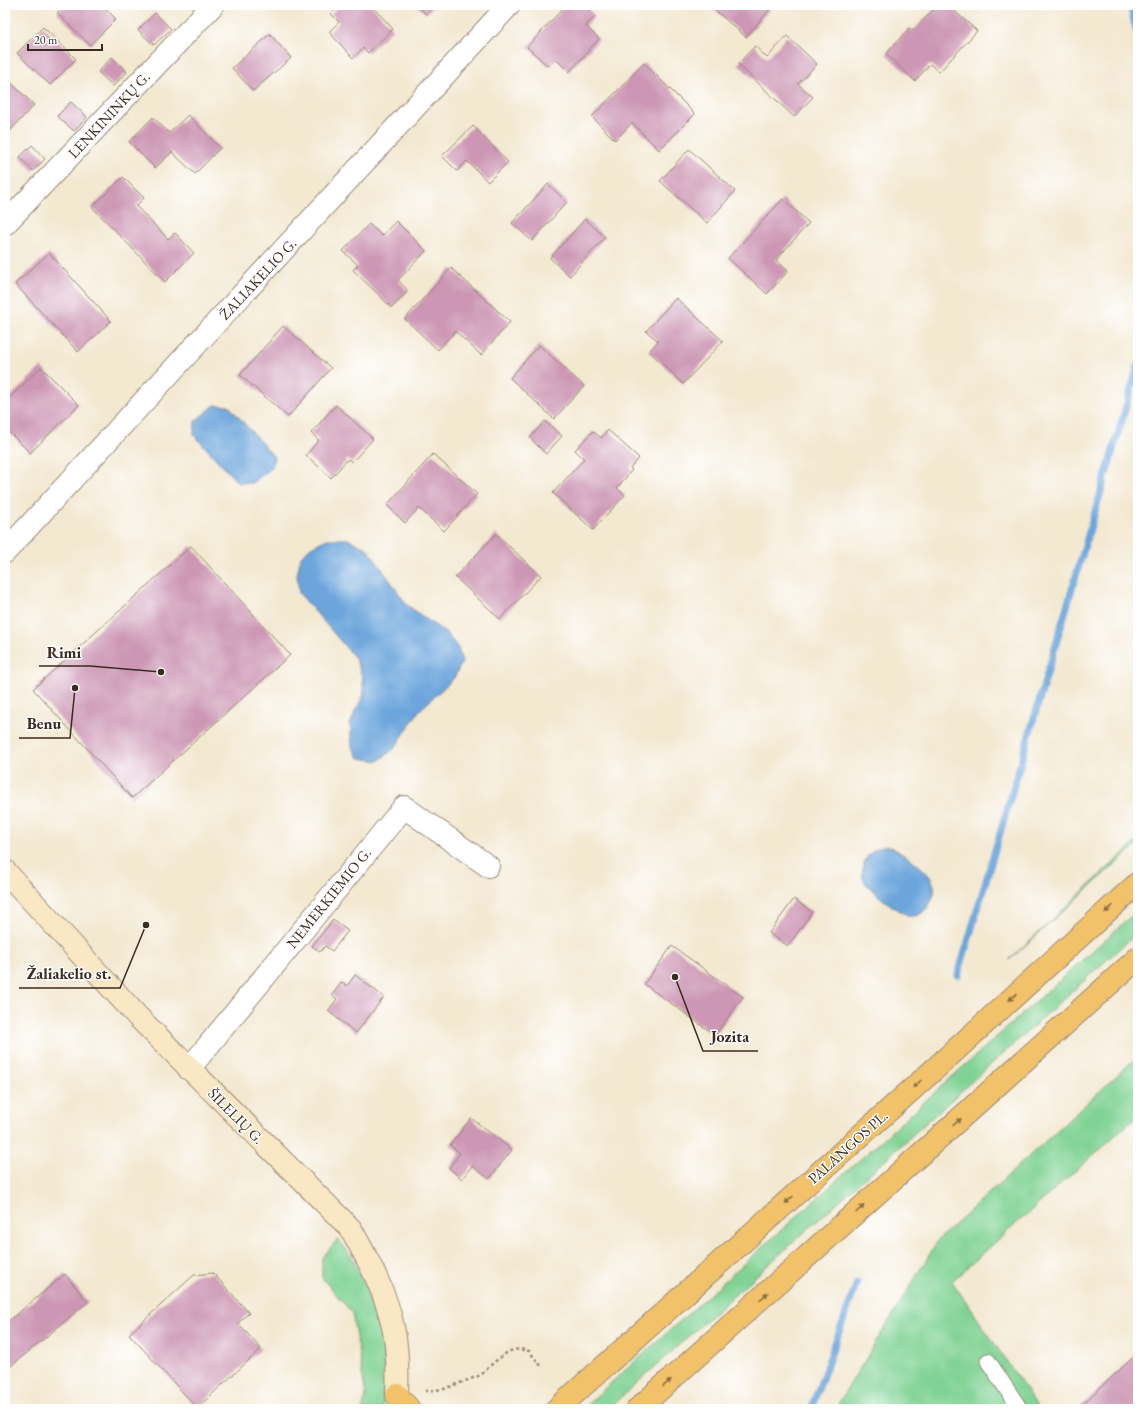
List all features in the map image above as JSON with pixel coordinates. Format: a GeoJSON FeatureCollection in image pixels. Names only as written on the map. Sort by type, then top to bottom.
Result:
{"type":"FeatureCollection","features":[{"type":"Feature","properties":{"kind":"highway","name":"PALANGOS PL."},"geometry":{"type":"LineString","coordinates":[[556,1409],[932,1071],[1138,883]]}},
{"type":"Feature","properties":{"kind":"highway"},"geometry":{"type":"LineString","coordinates":[[638,1409],[1138,958]]}},
{"type":"Feature","properties":{"kind":"main road","name":"ŠILELIŲ G."},"geometry":{"type":"LineString","coordinates":[[5,872],[138,1017],[350,1230],[367,1258],[381,1289],[393,1328],[401,1404]]}},
{"type":"Feature","properties":{"kind":"street","name":"LENKININKŲ G."},"geometry":{"type":"LineString","coordinates":[[5,224],[213,5]]}},
{"type":"Feature","properties":{"kind":"street","name":"ŽALIAKELIO G."},"geometry":{"type":"LineString","coordinates":[[5,552],[509,5]]}},
{"type":"Feature","properties":{"kind":"street","name":"NEMERKIEMIO G."},"geometry":{"type":"LineString","coordinates":[[189,1069],[404,807],[488,866]]}},
{"type":"Feature","properties":{"kind":"lane"},"geometry":{"type":"LineString","coordinates":[[988,1361],[1020,1409]]}},
{"type":"Feature","properties":{"kind":"path"},"geometry":{"type":"LineString","coordinates":[[401,1404],[481,1375],[509,1352],[520,1349],[528,1351],[542,1367]]}},
{"type":"Feature","properties":{"kind":"green space"},"geometry":{"type":"Polygon","coordinates":[[[1138,840],[1138,844],[1009,960],[1138,840]]]}},
{"type":"Feature","properties":{"kind":"green space"},"geometry":{"type":"Polygon","coordinates":[[[1138,910],[1138,932],[608,1409],[582,1409],[1138,910]]]}},
{"type":"Feature","properties":{"kind":"green space"},"geometry":{"type":"Polygon","coordinates":[[[1138,1056],[1138,1115],[952,1281],[1039,1409],[835,1409],[939,1239],[1138,1056]]]}},
{"type":"Feature","properties":{"kind":"green space"},"geometry":{"type":"Polygon","coordinates":[[[338,1239],[352,1257],[364,1284],[384,1349],[383,1409],[362,1409],[366,1397],[352,1313],[322,1278],[322,1258],[338,1239]]]}},
{"type":"Feature","properties":{"kind":"water"},"geometry":{"type":"Polygon","coordinates":[[[215,405],[229,406],[274,457],[272,468],[252,483],[238,483],[194,435],[195,421],[215,405]]]}},
{"type":"Feature","properties":{"kind":"water"},"geometry":{"type":"Polygon","coordinates":[[[327,539],[348,539],[368,549],[407,605],[447,634],[458,648],[462,662],[454,678],[419,711],[394,749],[378,761],[359,758],[352,746],[350,725],[355,711],[364,695],[362,676],[355,658],[299,593],[297,575],[301,556],[311,547],[327,539]]]}},
{"type":"Feature","properties":{"kind":"water"},"geometry":{"type":"Polygon","coordinates":[[[887,845],[913,861],[931,879],[934,886],[933,897],[926,909],[919,915],[910,916],[905,914],[879,896],[864,881],[862,872],[865,860],[874,850],[887,845]]]}},
{"type":"Feature","properties":{"kind":"building"},"geometry":{"type":"Polygon","coordinates":[[[65,5],[102,5],[116,19],[90,45],[57,13],[65,5]]]}},
{"type":"Feature","properties":{"kind":"building"},"geometry":{"type":"Polygon","coordinates":[[[340,5],[371,5],[393,29],[368,53],[363,48],[353,58],[329,32],[339,22],[331,14],[340,5]]]}},
{"type":"Feature","properties":{"kind":"building"},"geometry":{"type":"Polygon","coordinates":[[[416,5],[435,5],[426,14],[416,5]]]}},
{"type":"Feature","properties":{"kind":"building"},"geometry":{"type":"Polygon","coordinates":[[[566,5],[583,5],[595,16],[586,26],[599,39],[569,72],[556,59],[548,66],[527,47],[566,5]]]}},
{"type":"Feature","properties":{"kind":"building"},"geometry":{"type":"Polygon","coordinates":[[[709,5],[768,5],[771,8],[746,37],[709,5]]]}},
{"type":"Feature","properties":{"kind":"building"},"geometry":{"type":"Polygon","coordinates":[[[938,5],[948,5],[977,31],[939,72],[930,64],[915,81],[886,54],[909,28],[913,31],[938,5]]]}},
{"type":"Feature","properties":{"kind":"building"},"geometry":{"type":"Polygon","coordinates":[[[155,13],[171,29],[154,45],[138,30],[155,13]]]}},
{"type":"Feature","properties":{"kind":"building"},"geometry":{"type":"Polygon","coordinates":[[[43,27],[76,59],[50,85],[17,53],[43,27]]]}},
{"type":"Feature","properties":{"kind":"building"},"geometry":{"type":"Polygon","coordinates":[[[270,34],[291,58],[253,91],[232,68],[270,34]]]}},
{"type":"Feature","properties":{"kind":"building"},"geometry":{"type":"Polygon","coordinates":[[[787,36],[817,64],[798,84],[813,97],[794,117],[738,64],[755,46],[767,58],[787,36]]]}},
{"type":"Feature","properties":{"kind":"building"},"geometry":{"type":"Polygon","coordinates":[[[112,57],[127,72],[113,86],[98,72],[112,57]]]}},
{"type":"Feature","properties":{"kind":"building"},"geometry":{"type":"Polygon","coordinates":[[[644,63],[695,114],[659,150],[632,123],[615,140],[592,117],[644,63]]]}},
{"type":"Feature","properties":{"kind":"building"},"geometry":{"type":"Polygon","coordinates":[[[5,77],[34,105],[9,132],[5,128],[5,77]]]}},
{"type":"Feature","properties":{"kind":"building"},"geometry":{"type":"Polygon","coordinates":[[[71,102],[87,117],[74,131],[57,116],[71,102]]]}},
{"type":"Feature","properties":{"kind":"building"},"geometry":{"type":"Polygon","coordinates":[[[188,115],[220,148],[195,174],[172,152],[155,168],[129,142],[153,117],[169,133],[188,115]]]}},
{"type":"Feature","properties":{"kind":"building"},"geometry":{"type":"Polygon","coordinates":[[[473,126],[508,162],[488,182],[467,161],[457,171],[442,156],[473,126]]]}},
{"type":"Feature","properties":{"kind":"building"},"geometry":{"type":"Polygon","coordinates":[[[32,145],[45,159],[33,171],[20,157],[32,145]]]}},
{"type":"Feature","properties":{"kind":"building"},"geometry":{"type":"Polygon","coordinates":[[[689,149],[735,191],[707,223],[660,181],[689,149]]]}},
{"type":"Feature","properties":{"kind":"building"},"geometry":{"type":"Polygon","coordinates":[[[123,177],[144,198],[136,206],[168,239],[175,233],[194,253],[165,282],[92,207],[123,177]]]}},
{"type":"Feature","properties":{"kind":"building"},"geometry":{"type":"Polygon","coordinates":[[[548,184],[567,202],[532,241],[512,223],[548,184]]]}},
{"type":"Feature","properties":{"kind":"building"},"geometry":{"type":"Polygon","coordinates":[[[783,199],[809,223],[776,260],[788,271],[767,294],[728,258],[783,199]]]}},
{"type":"Feature","properties":{"kind":"building"},"geometry":{"type":"Polygon","coordinates":[[[585,219],[605,237],[570,276],[550,258],[585,219]]]}},
{"type":"Feature","properties":{"kind":"building"},"geometry":{"type":"Polygon","coordinates":[[[396,221],[426,251],[398,280],[408,291],[392,308],[353,270],[358,265],[343,251],[369,224],[382,236],[396,221]]]}},
{"type":"Feature","properties":{"kind":"building"},"geometry":{"type":"Polygon","coordinates":[[[49,253],[111,321],[78,352],[15,284],[49,253]]]}},
{"type":"Feature","properties":{"kind":"building"},"geometry":{"type":"Polygon","coordinates":[[[451,268],[510,322],[481,355],[455,331],[438,350],[405,319],[451,268]]]}},
{"type":"Feature","properties":{"kind":"building"},"geometry":{"type":"Polygon","coordinates":[[[676,298],[723,341],[683,384],[649,351],[658,341],[646,331],[676,298]]]}},
{"type":"Feature","properties":{"kind":"building"},"geometry":{"type":"Polygon","coordinates":[[[283,326],[331,368],[288,417],[240,375],[283,326]]]}},
{"type":"Feature","properties":{"kind":"building"},"geometry":{"type":"Polygon","coordinates":[[[539,345],[584,386],[554,419],[510,378],[539,345]]]}},
{"type":"Feature","properties":{"kind":"building"},"geometry":{"type":"Polygon","coordinates":[[[41,367],[79,405],[30,453],[5,428],[5,402],[41,367]]]}},
{"type":"Feature","properties":{"kind":"building"},"geometry":{"type":"Polygon","coordinates":[[[336,405],[373,439],[352,462],[348,459],[331,478],[306,455],[319,440],[311,433],[336,405]]]}},
{"type":"Feature","properties":{"kind":"building"},"geometry":{"type":"Polygon","coordinates":[[[545,421],[562,436],[546,454],[530,438],[545,421]]]}},
{"type":"Feature","properties":{"kind":"building"},"geometry":{"type":"Polygon","coordinates":[[[608,430],[639,458],[630,468],[632,470],[617,488],[625,495],[593,530],[553,493],[584,459],[575,450],[593,431],[601,438],[608,430]]]}},
{"type":"Feature","properties":{"kind":"building"},"geometry":{"type":"Polygon","coordinates":[[[433,454],[477,494],[444,531],[419,508],[405,523],[387,505],[433,454]]]}},
{"type":"Feature","properties":{"kind":"building"},"geometry":{"type":"Polygon","coordinates":[[[496,534],[541,576],[500,619],[455,577],[496,534]]]}},
{"type":"Feature","properties":{"kind":"building"},"geometry":{"type":"Polygon","coordinates":[[[191,546],[290,655],[132,798],[33,689],[191,546]]]}},
{"type":"Feature","properties":{"kind":"building"},"geometry":{"type":"Polygon","coordinates":[[[794,899],[812,912],[788,946],[769,933],[794,899]]]}},
{"type":"Feature","properties":{"kind":"building"},"geometry":{"type":"Polygon","coordinates":[[[333,920],[348,931],[332,951],[325,946],[320,952],[312,946],[333,920]]]}},
{"type":"Feature","properties":{"kind":"building"},"geometry":{"type":"Polygon","coordinates":[[[672,946],[743,997],[715,1035],[644,984],[672,946]]]}},
{"type":"Feature","properties":{"kind":"building"},"geometry":{"type":"Polygon","coordinates":[[[355,975],[384,997],[356,1033],[328,1011],[337,999],[332,995],[342,982],[347,986],[355,975]]]}},
{"type":"Feature","properties":{"kind":"building"},"geometry":{"type":"Polygon","coordinates":[[[471,1118],[512,1150],[489,1179],[472,1166],[462,1179],[449,1168],[460,1153],[450,1145],[471,1118]]]}},
{"type":"Feature","properties":{"kind":"building"},"geometry":{"type":"Polygon","coordinates":[[[213,1273],[249,1313],[238,1323],[261,1349],[197,1408],[129,1334],[194,1275],[213,1273]]]}},
{"type":"Feature","properties":{"kind":"building"},"geometry":{"type":"Polygon","coordinates":[[[65,1274],[88,1302],[5,1371],[5,1324],[65,1274]]]}},
{"type":"Feature","properties":{"kind":"building"},"geometry":{"type":"Polygon","coordinates":[[[1138,1353],[1138,1409],[1077,1409],[1138,1353]]]}},
{"type":"Feature","properties":{"kind":"waterway"},"geometry":{"type":"LineString","coordinates":[[1130,5],[1138,37]]}},
{"type":"Feature","properties":{"kind":"waterway"},"geometry":{"type":"LineString","coordinates":[[958,975],[1138,366]]}},
{"type":"Feature","properties":{"kind":"waterway"},"geometry":{"type":"LineString","coordinates":[[811,1409],[857,1283]]}},
{"type":"Feature","properties":{"kind":"place","name":"Rimi"},"geometry":{"type":"Point","coordinates":[161,672]}},
{"type":"Feature","properties":{"kind":"place","name":"Benu"},"geometry":{"type":"Point","coordinates":[75,688]}},
{"type":"Feature","properties":{"kind":"place","name":"Žaliakelio st."},"geometry":{"type":"Point","coordinates":[146,925]}},
{"type":"Feature","properties":{"kind":"place","name":"Jozita"},"geometry":{"type":"Point","coordinates":[675,977]}}]}
